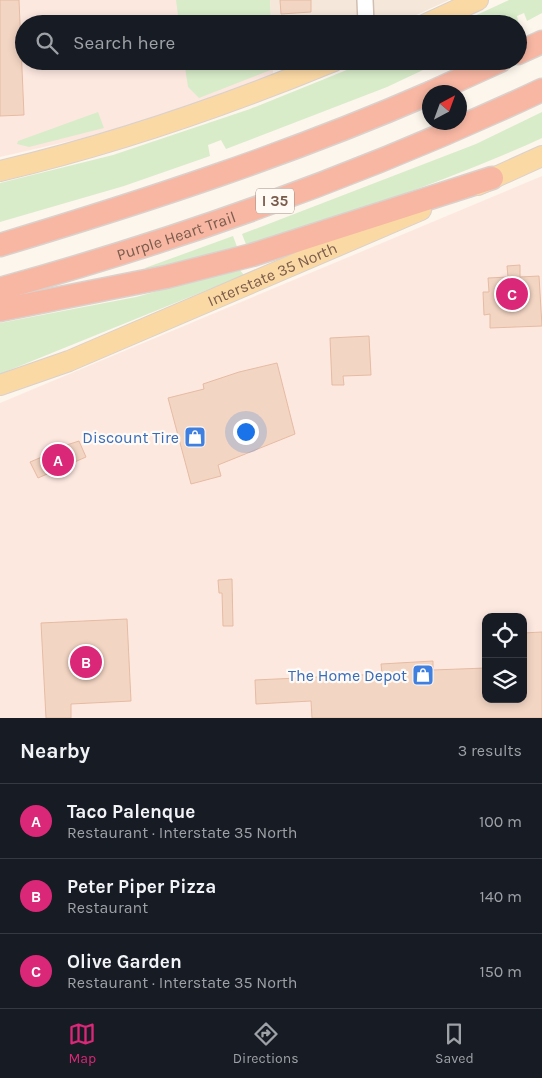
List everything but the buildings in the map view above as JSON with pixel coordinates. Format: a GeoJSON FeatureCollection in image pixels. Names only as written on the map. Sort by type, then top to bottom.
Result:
{"type":"FeatureCollection","features":[{"type":"Feature","properties":{"kind":"highway"},"geometry":{"type":"LineString","coordinates":[[527,49],[542,42]]}},
{"type":"Feature","properties":{"kind":"highway"},"geometry":{"type":"LineString","coordinates":[[448,85],[481,70]]}},
{"type":"Feature","properties":{"kind":"highway","name":"Purple Heart Trail"},"geometry":{"type":"LineString","coordinates":[[0,289],[157,242],[278,200],[382,160],[542,90]]}},
{"type":"Feature","properties":{"kind":"highway"},"geometry":{"type":"LineString","coordinates":[[0,245],[182,188],[300,146],[422,97]]}},
{"type":"Feature","properties":{"kind":"highway"},"geometry":{"type":"LineString","coordinates":[[0,310],[166,277],[252,255],[492,178]]}},
{"type":"Feature","properties":{"kind":"main road"},"geometry":{"type":"LineString","coordinates":[[446,15],[478,0]]}},
{"type":"Feature","properties":{"kind":"main road"},"geometry":{"type":"LineString","coordinates":[[0,171],[88,148],[201,114],[311,70]]}},
{"type":"Feature","properties":{"kind":"main road","name":"Interstate 35 North"},"geometry":{"type":"LineString","coordinates":[[0,385],[69,361],[542,156]]}},
{"type":"Feature","properties":{"kind":"street"},"geometry":{"type":"LineString","coordinates":[[365,0],[366,15]]}},
{"type":"Feature","properties":{"kind":"shaded area"},"geometry":{"type":"Polygon","coordinates":[[[0,0],[270,0],[271,15],[15,15],[15,70],[273,70],[273,74],[151,119],[79,139],[0,157],[0,0]]]}},
{"type":"Feature","properties":{"kind":"shaded area"},"geometry":{"type":"Polygon","coordinates":[[[270,0],[449,0],[416,15],[271,15],[270,0]]]}},
{"type":"Feature","properties":{"kind":"shaded area"},"geometry":{"type":"Polygon","coordinates":[[[542,176],[542,718],[0,718],[0,403],[542,176]]]}},
{"type":"Feature","properties":{"kind":"green space"},"geometry":{"type":"Polygon","coordinates":[[[176,0],[270,0],[271,15],[178,15],[176,0]]]}},
{"type":"Feature","properties":{"kind":"green space"},"geometry":{"type":"Polygon","coordinates":[[[509,0],[542,0],[542,13],[527,21],[527,15],[524,13],[519,15],[476,15],[509,0]]]}},
{"type":"Feature","properties":{"kind":"green space"},"geometry":{"type":"Polygon","coordinates":[[[185,70],[270,70],[199,98],[188,87],[185,70]]]}},
{"type":"Feature","properties":{"kind":"green space"},"geometry":{"type":"Polygon","coordinates":[[[347,70],[423,70],[387,87],[226,149],[221,140],[208,145],[210,156],[124,186],[0,222],[0,183],[113,155],[250,109],[347,70]]]}},
{"type":"Feature","properties":{"kind":"green space"},"geometry":{"type":"Polygon","coordinates":[[[98,112],[104,128],[29,147],[17,144],[18,141],[98,112]]]}},
{"type":"Feature","properties":{"kind":"green space"},"geometry":{"type":"Polygon","coordinates":[[[542,112],[542,138],[433,183],[247,247],[242,234],[476,144],[542,112]]]}},
{"type":"Feature","properties":{"kind":"green space"},"geometry":{"type":"Polygon","coordinates":[[[233,236],[239,252],[150,274],[145,268],[233,236]]]}},
{"type":"Feature","properties":{"kind":"green space"},"geometry":{"type":"Polygon","coordinates":[[[239,269],[244,275],[0,374],[0,323],[136,297],[239,269]]]}},
{"type":"Feature","properties":{"kind":"place","name":"Olive Garden"},"geometry":{"type":"Point","coordinates":[512,294]}},
{"type":"Feature","properties":{"kind":"place","name":"Discount Tire"},"geometry":{"type":"Point","coordinates":[195,437]}},
{"type":"Feature","properties":{"kind":"place","name":"Taco Palenque"},"geometry":{"type":"Point","coordinates":[58,460]}},
{"type":"Feature","properties":{"kind":"place","name":"Peter Piper Pizza"},"geometry":{"type":"Point","coordinates":[86,662]}},
{"type":"Feature","properties":{"kind":"place","name":"The Home Depot"},"geometry":{"type":"Point","coordinates":[423,675]}}]}
